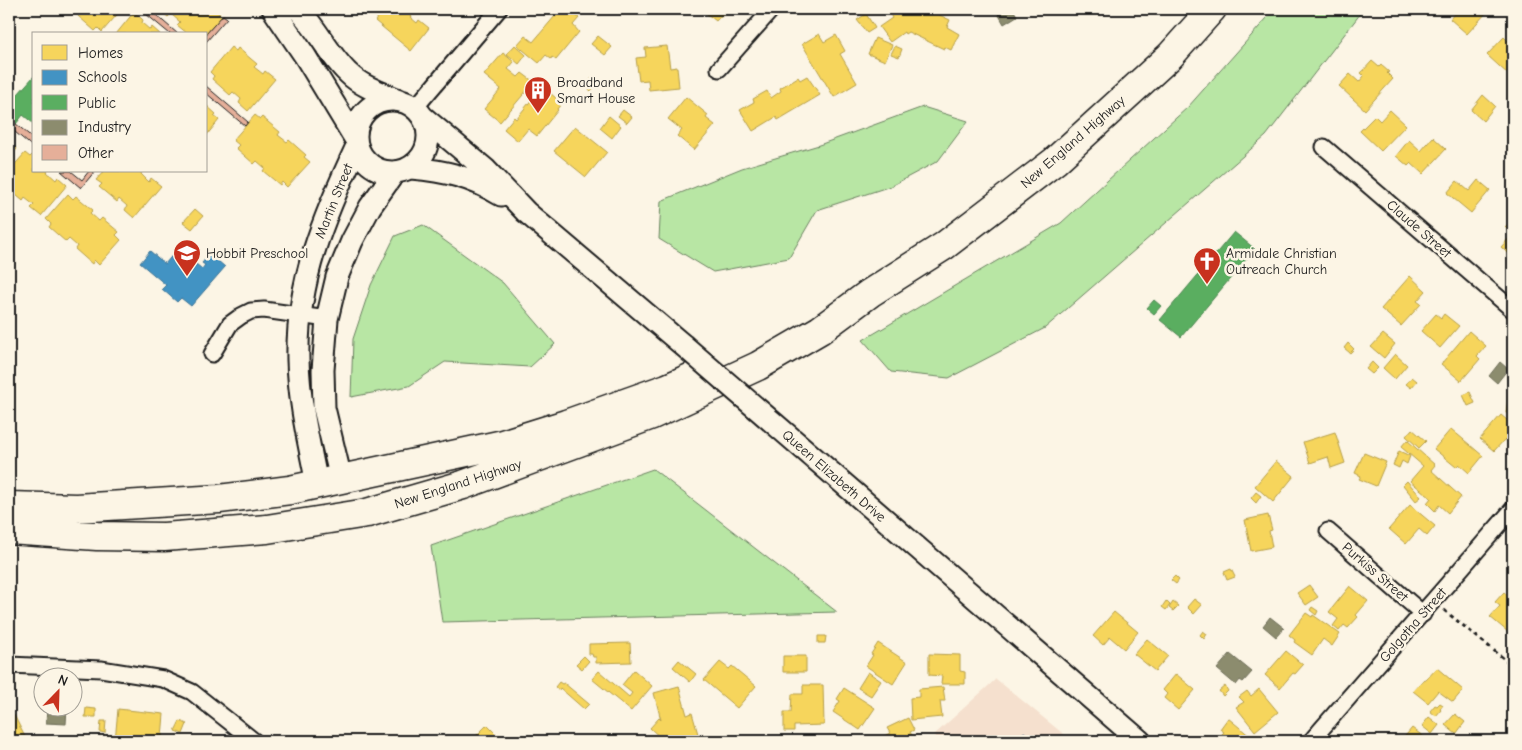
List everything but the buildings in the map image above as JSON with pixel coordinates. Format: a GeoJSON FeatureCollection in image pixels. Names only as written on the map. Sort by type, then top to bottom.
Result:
{"type":"FeatureCollection","features":[{"type":"Feature","properties":{"kind":"highway","name":"New England Highway"},"geometry":{"type":"LineString","coordinates":[[9,530],[97,536],[164,537],[267,529],[367,513],[463,485],[652,415],[758,366],[820,330],[870,294],[944,246],[1055,161],[1170,56],[1212,9]]}},
{"type":"Feature","properties":{"kind":"highway","name":"New England Highway"},"geometry":{"type":"LineString","coordinates":[[9,506],[76,508],[219,499],[329,484],[499,445],[566,424],[667,388],[760,348],[870,294]]}},
{"type":"Feature","properties":{"kind":"highway"},"geometry":{"type":"LineString","coordinates":[[97,536],[136,525],[193,523],[284,510],[319,498],[329,484],[342,493],[374,494],[430,485],[463,485]]}},
{"type":"Feature","properties":{"kind":"main road"},"geometry":{"type":"LineString","coordinates":[[273,9],[305,56],[367,163],[384,172],[403,170],[419,162],[425,154],[429,135],[427,126],[412,108],[389,100],[371,106],[364,113],[356,131],[356,143]]}},
{"type":"Feature","properties":{"kind":"main road","name":"Queen Elizabeth Drive"},"geometry":{"type":"LineString","coordinates":[[298,9],[348,73],[362,84],[412,108],[485,169],[526,212],[798,444],[1140,741]]}},
{"type":"Feature","properties":{"kind":"main road","name":"Martin Street"},"geometry":{"type":"LineString","coordinates":[[329,484],[302,411],[298,360],[300,314],[312,258],[356,143]]}},
{"type":"Feature","properties":{"kind":"main road"},"geometry":{"type":"LineString","coordinates":[[329,484],[323,370],[327,319],[337,277],[352,241],[370,207],[403,170]]}},
{"type":"Feature","properties":{"kind":"main road","name":"Queen Elizabeth Drive"},"geometry":{"type":"LineString","coordinates":[[403,170],[432,170],[475,181],[526,212]]}},
{"type":"Feature","properties":{"kind":"street"},"geometry":{"type":"LineString","coordinates":[[412,108],[499,9]]}},
{"type":"Feature","properties":{"kind":"street"},"geometry":{"type":"LineString","coordinates":[[720,69],[772,9]]}},
{"type":"Feature","properties":{"kind":"street","name":"Claude Street"},"geometry":{"type":"LineString","coordinates":[[1324,147],[1513,310]]}},
{"type":"Feature","properties":{"kind":"street"},"geometry":{"type":"LineString","coordinates":[[212,354],[230,324],[251,311],[264,310],[327,319]]}},
{"type":"Feature","properties":{"kind":"street","name":"Golgotha Street"},"geometry":{"type":"LineString","coordinates":[[1312,741],[1513,509]]}},
{"type":"Feature","properties":{"kind":"street","name":"Purkiss Street"},"geometry":{"type":"LineString","coordinates":[[1328,531],[1423,614]]}},
{"type":"Feature","properties":{"kind":"street"},"geometry":{"type":"LineString","coordinates":[[9,665],[101,669],[163,679],[192,692],[254,741]]}},
{"type":"Feature","properties":{"kind":"path"},"geometry":{"type":"LineString","coordinates":[[1441,608],[1513,666]]}},
{"type":"Feature","properties":{"kind":"shaded area"},"geometry":{"type":"Polygon","coordinates":[[[996,679],[1072,741],[938,741],[934,735],[996,679]]]}},
{"type":"Feature","properties":{"kind":"green space"},"geometry":{"type":"Polygon","coordinates":[[[1275,9],[1364,9],[1266,136],[1045,328],[949,378],[891,372],[863,340],[1061,223],[1188,107],[1275,9]]]}},
{"type":"Feature","properties":{"kind":"green space"},"geometry":{"type":"Polygon","coordinates":[[[923,107],[968,121],[938,161],[891,186],[817,210],[789,258],[713,272],[659,239],[661,201],[742,168],[819,145],[923,107]]]}},
{"type":"Feature","properties":{"kind":"green space"},"geometry":{"type":"Polygon","coordinates":[[[423,225],[503,283],[555,344],[530,367],[445,362],[409,386],[351,397],[353,339],[371,285],[395,236],[423,225]]]}},
{"type":"Feature","properties":{"kind":"green space"},"geometry":{"type":"Polygon","coordinates":[[[653,469],[837,612],[442,622],[431,546],[653,469]]]}},
{"type":"Feature","properties":{"kind":"place","name":"Broadband Smart House"},"geometry":{"type":"Point","coordinates":[538,114]}},
{"type":"Feature","properties":{"kind":"place","name":"Hobbit Preschool"},"geometry":{"type":"Point","coordinates":[187,277]}},
{"type":"Feature","properties":{"kind":"place","name":"Armidale Christian Outreach Church"},"geometry":{"type":"Point","coordinates":[1207,285]}}]}
